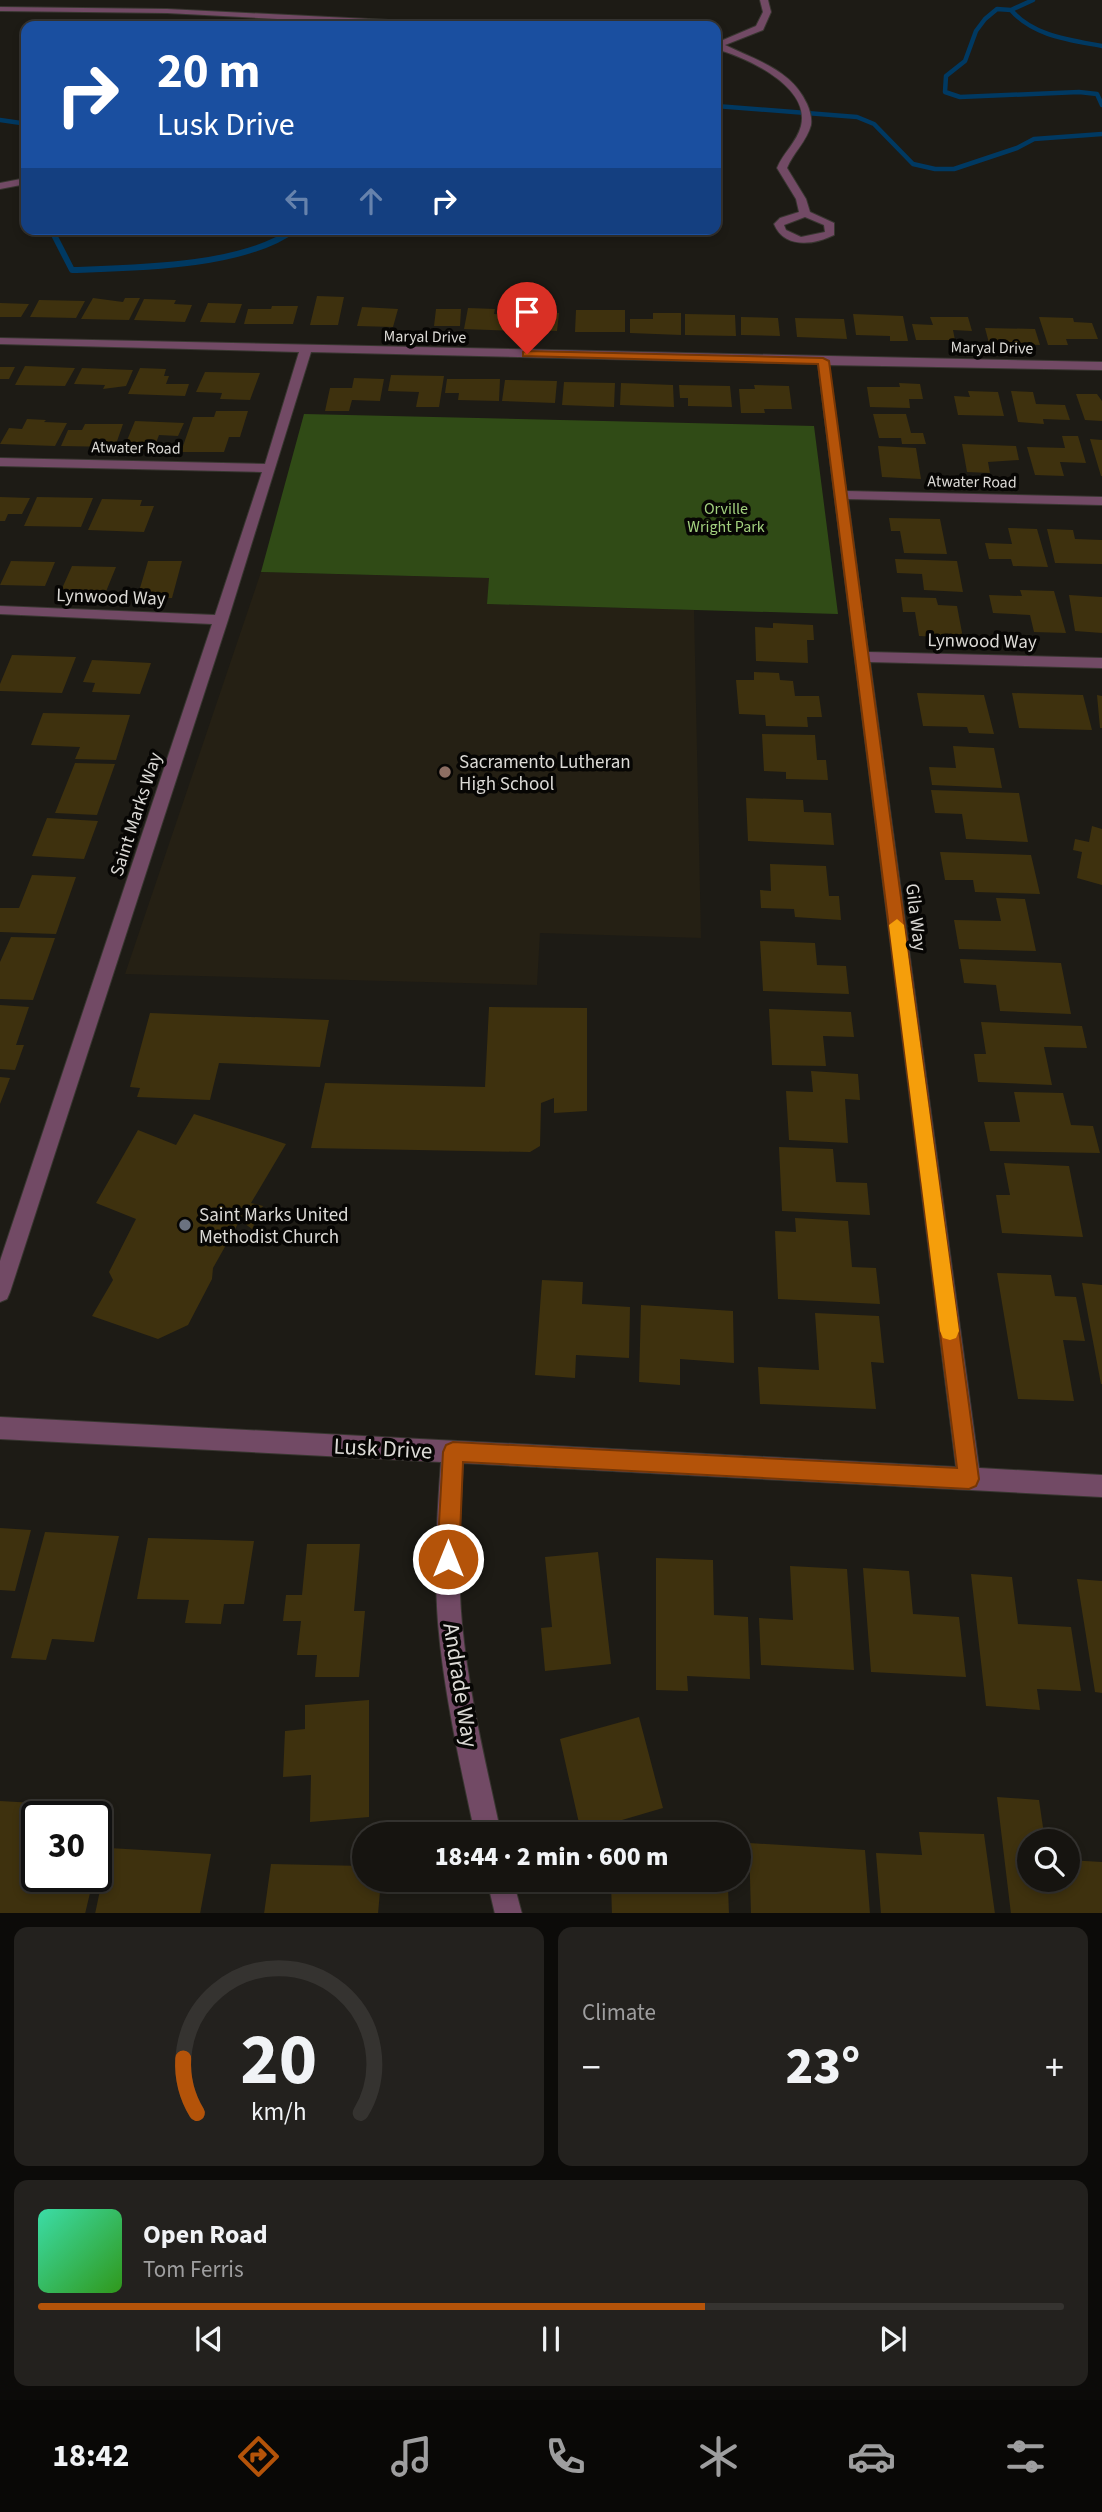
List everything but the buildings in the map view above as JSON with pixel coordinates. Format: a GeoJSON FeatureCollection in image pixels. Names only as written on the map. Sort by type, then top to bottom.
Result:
{"type":"FeatureCollection","features":[{"type":"Feature","properties":{"kind":"street"},"geometry":{"type":"LineString","coordinates":[[721,44],[763,25],[767,12],[764,0]]}},
{"type":"Feature","properties":{"kind":"street"},"geometry":{"type":"LineString","coordinates":[[0,9],[257,13],[375,21]]}},
{"type":"Feature","properties":{"kind":"street"},"geometry":{"type":"LineString","coordinates":[[257,13],[259,21]]}},
{"type":"Feature","properties":{"kind":"street"},"geometry":{"type":"LineString","coordinates":[[721,48],[788,79],[799,91],[806,114],[806,127],[782,168],[801,199],[805,214]]}},
{"type":"Feature","properties":{"kind":"street"},"geometry":{"type":"LineString","coordinates":[[0,186],[21,182]]}},
{"type":"Feature","properties":{"kind":"street","name":"Maryal Drive"},"geometry":{"type":"LineString","coordinates":[[0,341],[1102,366]]}},
{"type":"Feature","properties":{"kind":"street","name":"Saint Marks Way"},"geometry":{"type":"LineString","coordinates":[[0,1292],[221,620],[306,348]]}},
{"type":"Feature","properties":{"kind":"street","name":"Gila Way"},"geometry":{"type":"LineString","coordinates":[[823,361],[969,1479]]}},
{"type":"Feature","properties":{"kind":"street","name":"Atwater Road"},"geometry":{"type":"LineString","coordinates":[[0,462],[270,468]]}},
{"type":"Feature","properties":{"kind":"street","name":"Atwater Road"},"geometry":{"type":"LineString","coordinates":[[841,495],[1102,501]]}},
{"type":"Feature","properties":{"kind":"street","name":"Lynwood Way"},"geometry":{"type":"LineString","coordinates":[[0,610],[221,620]]}},
{"type":"Feature","properties":{"kind":"street","name":"Lynwood Way"},"geometry":{"type":"LineString","coordinates":[[862,657],[1102,663]]}},
{"type":"Feature","properties":{"kind":"street","name":"Lusk Drive"},"geometry":{"type":"LineString","coordinates":[[0,1428],[1102,1486]]}},
{"type":"Feature","properties":{"kind":"street","name":"Andrade Way"},"geometry":{"type":"LineString","coordinates":[[453,1452],[447,1537],[450,1623],[466,1729],[485,1822]]}},
{"type":"Feature","properties":{"kind":"street"},"geometry":{"type":"LineString","coordinates":[[503,1892],[509,1913]]}},
{"type":"Feature","properties":{"kind":"shaded area","name":"Sacramento Lutheran High School"},"geometry":{"type":"Polygon","coordinates":[[[261,572],[490,578],[487,604],[694,610],[701,938],[540,933],[537,985],[125,974],[261,572]]]}},
{"type":"Feature","properties":{"kind":"green space","name":"Orville Wright Park"},"geometry":{"type":"Polygon","coordinates":[[[304,414],[814,426],[838,614],[487,604],[489,578],[261,572],[304,414]]]}},
{"type":"Feature","properties":{"kind":"waterway"},"geometry":{"type":"LineString","coordinates":[[1011,10],[1033,0]]}},
{"type":"Feature","properties":{"kind":"waterway"},"geometry":{"type":"LineString","coordinates":[[1011,10],[997,9],[985,19],[976,31],[965,61],[946,76],[945,92],[960,97],[1079,92],[1097,94],[1102,105]]}},
{"type":"Feature","properties":{"kind":"waterway"},"geometry":{"type":"LineString","coordinates":[[1011,10],[1020,19],[1041,31],[1102,46]]}},
{"type":"Feature","properties":{"kind":"waterway"},"geometry":{"type":"LineString","coordinates":[[721,106],[857,117],[874,124],[913,164],[935,169],[954,169],[1017,148],[1034,139],[1102,134]]}},
{"type":"Feature","properties":{"kind":"waterway"},"geometry":{"type":"LineString","coordinates":[[0,120],[21,123]]}},
{"type":"Feature","properties":{"kind":"waterway"},"geometry":{"type":"LineString","coordinates":[[54,235],[72,270],[157,266],[219,258],[248,251],[285,235]]}},
{"type":"Feature","properties":{"kind":"slow traffic"},"geometry":{"type":"LineString","coordinates":[[897,925],[950,1331]]}},
{"type":"Feature","properties":{"kind":"place","name":"Sacramento Lutheran High School"},"geometry":{"type":"Point","coordinates":[445,772]}},
{"type":"Feature","properties":{"kind":"place","name":"Saint Marks United Methodist Church"},"geometry":{"type":"Point","coordinates":[185,1225]}},
{"type":"Feature","properties":{"kind":"route"},"geometry":{"type":"LineString","coordinates":[[448,1559],[453,1452],[969,1479],[823,361],[527,354]]}}]}
